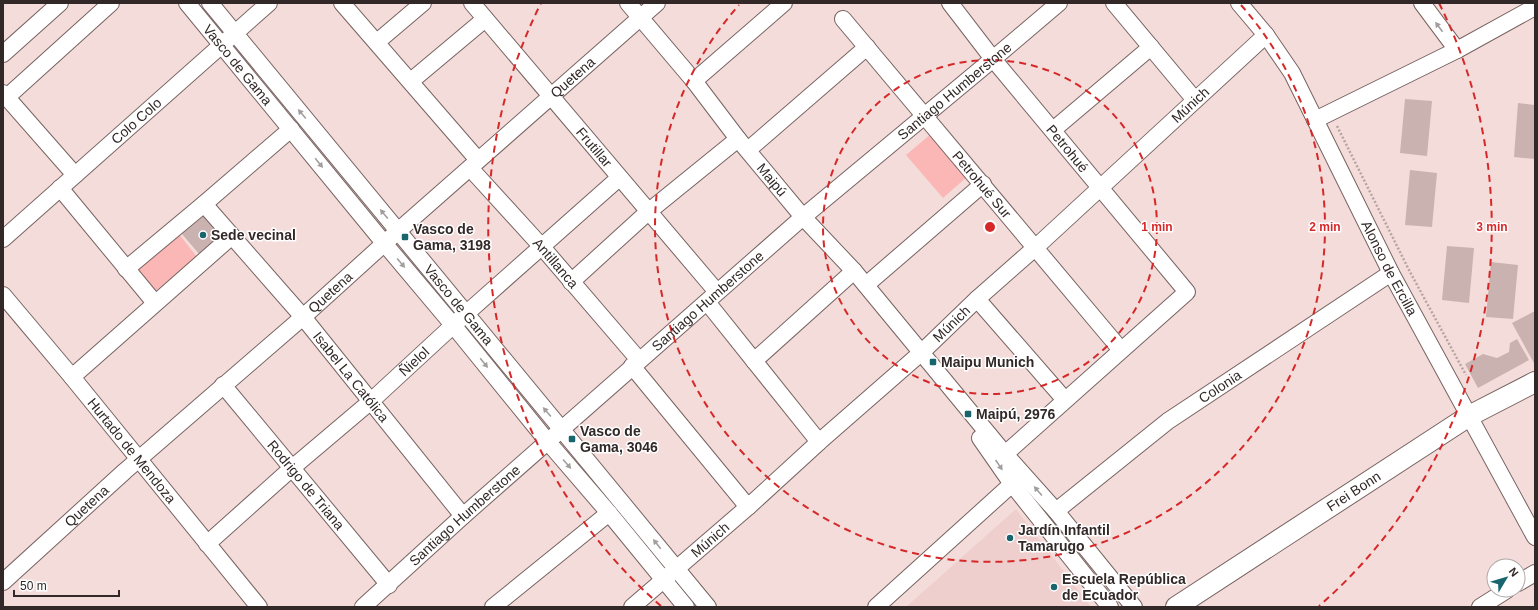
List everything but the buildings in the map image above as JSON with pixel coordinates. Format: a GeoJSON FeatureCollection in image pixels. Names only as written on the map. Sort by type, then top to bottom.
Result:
{"type":"FeatureCollection","features":[{"type":"Feature","properties":{"kind":"main road","name":"Frei Bonn"},"geometry":{"type":"LineString","coordinates":[[1176,607],[1469,416],[1535,382]]}},
{"type":"Feature","properties":{"kind":"street"},"geometry":{"type":"LineString","coordinates":[[3,54],[60,3]]}},
{"type":"Feature","properties":{"kind":"street"},"geometry":{"type":"LineString","coordinates":[[75,175],[5,95],[111,3]]}},
{"type":"Feature","properties":{"kind":"street","name":"Vasco de Gama"},"geometry":{"type":"LineString","coordinates":[[187,3],[384,244],[454,325],[548,442],[609,513],[686,607]]}},
{"type":"Feature","properties":{"kind":"street","name":"Vasco de Gama"},"geometry":{"type":"LineString","coordinates":[[210,3],[708,607]]}},
{"type":"Feature","properties":{"kind":"street","name":"Colo Colo"},"geometry":{"type":"LineString","coordinates":[[3,239],[222,44],[236,34],[269,3]]}},
{"type":"Feature","properties":{"kind":"street","name":"Antillanca"},"geometry":{"type":"LineString","coordinates":[[342,3],[411,81],[474,164],[636,363],[748,507]]}},
{"type":"Feature","properties":{"kind":"street"},"geometry":{"type":"LineString","coordinates":[[377,42],[423,3]]}},
{"type":"Feature","properties":{"kind":"street","name":"Frutillar"},"geometry":{"type":"LineString","coordinates":[[472,3],[648,212],[712,297],[754,361],[819,442]]}},
{"type":"Feature","properties":{"kind":"street","name":"Maipú"},"geometry":{"type":"LineString","coordinates":[[628,3],[694,80],[743,144],[803,217],[854,271],[922,352]]}},
{"type":"Feature","properties":{"kind":"street","name":"Quetena"},"geometry":{"type":"LineString","coordinates":[[3,582],[139,459],[303,317],[398,231],[657,3]]}},
{"type":"Feature","properties":{"kind":"street"},"geometry":{"type":"LineString","coordinates":[[694,80],[784,3]]}},
{"type":"Feature","properties":{"kind":"street","name":"Petrohué"},"geometry":{"type":"LineString","coordinates":[[950,3],[993,59],[1187,292],[1121,350]]}},
{"type":"Feature","properties":{"kind":"street","name":"Santiago Humberstone"},"geometry":{"type":"LineString","coordinates":[[364,607],[463,516],[803,217],[1059,3]]}},
{"type":"Feature","properties":{"kind":"street"},"geometry":{"type":"LineString","coordinates":[[1114,3],[1196,100]]}},
{"type":"Feature","properties":{"kind":"street","name":"Alonso de Ercilla"},"geometry":{"type":"LineString","coordinates":[[1238,3],[1266,35],[1292,73],[1391,273],[1535,537]]}},
{"type":"Feature","properties":{"kind":"street"},"geometry":{"type":"LineString","coordinates":[[1422,3],[1457,50]]}},
{"type":"Feature","properties":{"kind":"street"},"geometry":{"type":"LineString","coordinates":[[1315,120],[1457,50],[1535,7]]}},
{"type":"Feature","properties":{"kind":"street"},"geometry":{"type":"LineString","coordinates":[[411,81],[485,19]]}},
{"type":"Feature","properties":{"kind":"street","name":"Petrohué Sur"},"geometry":{"type":"LineString","coordinates":[[843,19],[1121,350]]}},
{"type":"Feature","properties":{"kind":"street","name":"Múnich"},"geometry":{"type":"LineString","coordinates":[[632,607],[748,507],[819,442],[922,352],[977,299],[1036,247],[1266,35]]}},
{"type":"Feature","properties":{"kind":"street"},"geometry":{"type":"LineString","coordinates":[[571,282],[648,212],[743,144],[867,47]]}},
{"type":"Feature","properties":{"kind":"street"},"geometry":{"type":"LineString","coordinates":[[1053,130],[1152,47]]}},
{"type":"Feature","properties":{"kind":"street"},"geometry":{"type":"LineString","coordinates":[[126,269],[291,129]]}},
{"type":"Feature","properties":{"kind":"street","name":"Ñielol"},"geometry":{"type":"LineString","coordinates":[[207,544],[292,468],[370,402],[466,314],[620,178]]}},
{"type":"Feature","properties":{"kind":"street"},"geometry":{"type":"LineString","coordinates":[[866,286],[983,184]]}},
{"type":"Feature","properties":{"kind":"street"},"geometry":{"type":"LineString","coordinates":[[60,188],[155,303]]}},
{"type":"Feature","properties":{"kind":"street","name":"Isabel La Católica"},"geometry":{"type":"LineString","coordinates":[[204,204],[303,317],[463,516]]}},
{"type":"Feature","properties":{"kind":"street"},"geometry":{"type":"LineString","coordinates":[[72,377],[232,236]]}},
{"type":"Feature","properties":{"kind":"street"},"geometry":{"type":"LineString","coordinates":[[754,361],[854,271]]}},
{"type":"Feature","properties":{"kind":"street","name":"Colonia"},"geometry":{"type":"LineString","coordinates":[[1056,511],[1168,421],[1391,273]]}},
{"type":"Feature","properties":{"kind":"street","name":"Hurtado de Mendoza"},"geometry":{"type":"LineString","coordinates":[[3,295],[72,377],[259,607]]}},
{"type":"Feature","properties":{"kind":"street"},"geometry":{"type":"LineString","coordinates":[[977,299],[1065,400]]}},
{"type":"Feature","properties":{"kind":"street"},"geometry":{"type":"LineString","coordinates":[[1006,454],[1121,350]]}},
{"type":"Feature","properties":{"kind":"street"},"geometry":{"type":"LineString","coordinates":[[922,352],[1006,454],[1056,511],[1134,607]]}},
{"type":"Feature","properties":{"kind":"street"},"geometry":{"type":"LineString","coordinates":[[922,352],[1012,484],[1110,607]]}},
{"type":"Feature","properties":{"kind":"street","name":"Rodrigo de Triana"},"geometry":{"type":"LineString","coordinates":[[223,385],[388,585]]}},
{"type":"Feature","properties":{"kind":"street"},"geometry":{"type":"LineString","coordinates":[[876,607],[1012,484]]}},
{"type":"Feature","properties":{"kind":"street"},"geometry":{"type":"LineString","coordinates":[[493,607],[609,513]]}},
{"type":"Feature","properties":{"kind":"street"},"geometry":{"type":"LineString","coordinates":[[1526,578],[1535,573]]}},
{"type":"Feature","properties":{"kind":"street"},"geometry":{"type":"LineString","coordinates":[[1480,607],[1494,598]]}},
{"type":"Feature","properties":{"kind":"path"},"geometry":{"type":"LineString","coordinates":[[1330,113],[1410,272],[1469,381]]}},
{"type":"Feature","properties":{"kind":"shaded area"},"geometry":{"type":"Polygon","coordinates":[[[932,133],[968,176],[943,198],[906,155],[932,133]]]}},
{"type":"Feature","properties":{"kind":"shaded area"},"geometry":{"type":"Polygon","coordinates":[[[179,234],[197,257],[153,293],[135,272],[179,234]]]}},
{"type":"Feature","properties":{"kind":"shaded area","name":"Jardín Infantil Tamarugo"},"geometry":{"type":"Polygon","coordinates":[[[1016,509],[1091,607],[906,607],[1016,509]]]}},
{"type":"Feature","properties":{"kind":"place","name":"Sede vecinal"},"geometry":{"type":"Point","coordinates":[203,235]}},
{"type":"Feature","properties":{"kind":"place","name":"Vasco de Gama, 3198"},"geometry":{"type":"Point","coordinates":[405,237]}},
{"type":"Feature","properties":{"kind":"place","name":"Maipu Munich"},"geometry":{"type":"Point","coordinates":[933,362]}},
{"type":"Feature","properties":{"kind":"place","name":"Maipú, 2976"},"geometry":{"type":"Point","coordinates":[968,414]}},
{"type":"Feature","properties":{"kind":"place","name":"Vasco de Gama, 3046"},"geometry":{"type":"Point","coordinates":[572,439]}},
{"type":"Feature","properties":{"kind":"place","name":"Jardín Infantil Tamarugo"},"geometry":{"type":"Point","coordinates":[1010,538]}},
{"type":"Feature","properties":{"kind":"place","name":"Escuela República de Ecuador"},"geometry":{"type":"Point","coordinates":[1054,587]}}]}
